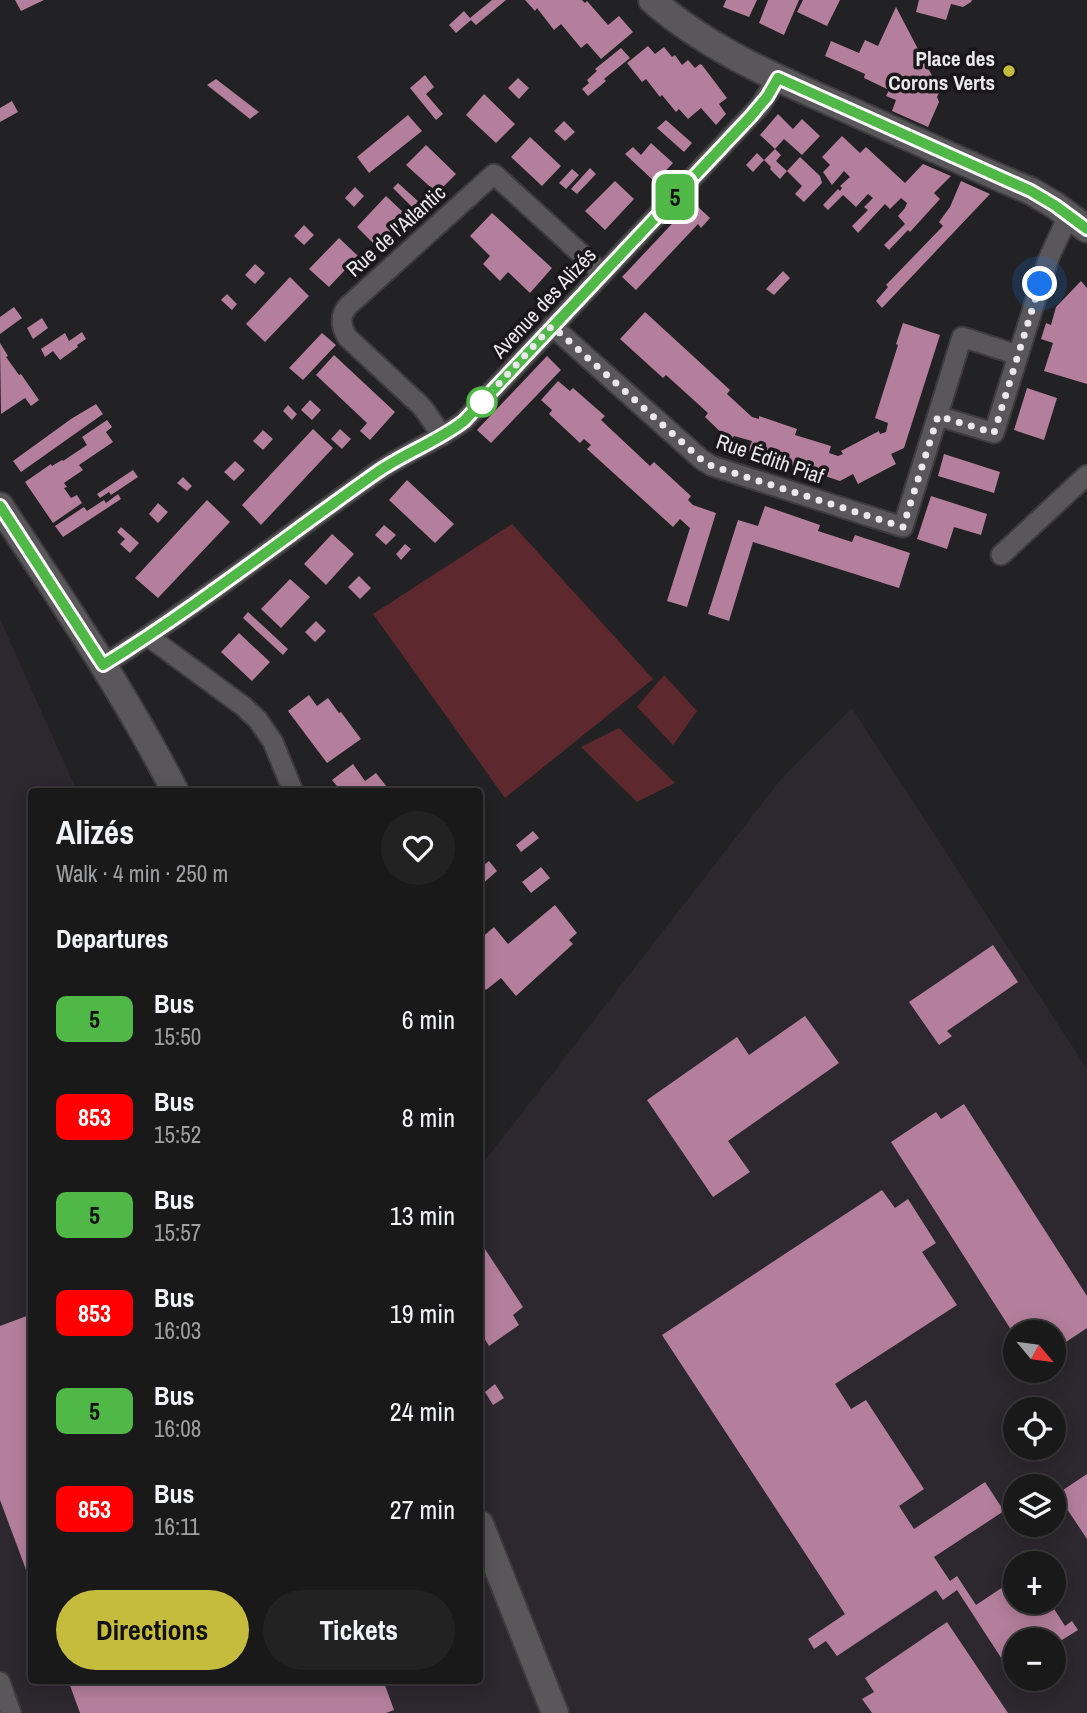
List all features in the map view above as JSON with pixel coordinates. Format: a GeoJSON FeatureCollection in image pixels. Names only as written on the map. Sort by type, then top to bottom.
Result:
{"type":"FeatureCollection","features":[{"type":"Feature","properties":{"kind":"street"},"geometry":{"type":"LineString","coordinates":[[652,0],[708,41],[752,66],[1031,191],[1078,222],[1048,260],[994,433],[938,416]]}},
{"type":"Feature","properties":{"kind":"street","name":"Avenue des Alizés"},"geometry":{"type":"LineString","coordinates":[[103,665],[149,637],[387,465],[442,436],[464,421],[760,106],[778,78]]}},
{"type":"Feature","properties":{"kind":"street","name":"Rue de l'Atlantic"},"geometry":{"type":"LineString","coordinates":[[442,436],[419,405],[347,337],[341,323],[344,310],[494,174],[603,273]]}},
{"type":"Feature","properties":{"kind":"street","name":"Rue Édith Piaf"},"geometry":{"type":"LineString","coordinates":[[552,326],[712,466],[903,527],[962,337],[1018,355]]}},
{"type":"Feature","properties":{"kind":"street"},"geometry":{"type":"LineString","coordinates":[[1001,555],[1087,475]]}},
{"type":"Feature","properties":{"kind":"street"},"geometry":{"type":"LineString","coordinates":[[0,506],[135,717],[173,788]]}},
{"type":"Feature","properties":{"kind":"street"},"geometry":{"type":"LineString","coordinates":[[149,637],[258,720],[273,743],[292,788]]}},
{"type":"Feature","properties":{"kind":"street"},"geometry":{"type":"LineString","coordinates":[[483,1532],[555,1713]]}},
{"type":"Feature","properties":{"kind":"street"},"geometry":{"type":"LineString","coordinates":[[0,1682],[12,1713]]}},
{"type":"Feature","properties":{"kind":"shaded area"},"geometry":{"type":"Polygon","coordinates":[[[512,524],[653,679],[505,798],[373,614],[512,524]]]}},
{"type":"Feature","properties":{"kind":"shaded area"},"geometry":{"type":"Polygon","coordinates":[[[0,619],[76,788],[28,788],[28,1684],[483,1684],[483,1163],[781,779],[852,708],[1087,1069],[1087,1713],[0,1713],[0,619]]]}},
{"type":"Feature","properties":{"kind":"shaded area"},"geometry":{"type":"Polygon","coordinates":[[[664,675],[697,711],[673,745],[637,707],[664,675]]]}},
{"type":"Feature","properties":{"kind":"shaded area"},"geometry":{"type":"Polygon","coordinates":[[[619,728],[675,783],[637,802],[581,747],[619,728]]]}},
{"type":"Feature","properties":{"kind":"building"},"geometry":{"type":"Polygon","coordinates":[[[15,0],[44,0],[21,11],[15,0]]]}},
{"type":"Feature","properties":{"kind":"building"},"geometry":{"type":"Polygon","coordinates":[[[492,0],[506,0],[476,25],[471,20],[456,33],[449,25],[464,11],[470,18],[492,0]]]}},
{"type":"Feature","properties":{"kind":"building"},"geometry":{"type":"Polygon","coordinates":[[[525,0],[587,1],[608,25],[619,16],[633,32],[601,59],[587,43],[581,48],[561,24],[554,30],[537,8],[535,11],[525,0]]]}},
{"type":"Feature","properties":{"kind":"building"},"geometry":{"type":"Polygon","coordinates":[[[726,0],[757,0],[749,17],[723,7],[726,0]]]}},
{"type":"Feature","properties":{"kind":"building"},"geometry":{"type":"Polygon","coordinates":[[[768,0],[799,0],[784,35],[759,23],[768,0]]]}},
{"type":"Feature","properties":{"kind":"building"},"geometry":{"type":"Polygon","coordinates":[[[803,0],[840,0],[827,26],[797,12],[803,0]]]}},
{"type":"Feature","properties":{"kind":"building"},"geometry":{"type":"Polygon","coordinates":[[[919,0],[972,0],[963,7],[951,4],[946,20],[916,12],[919,0]]]}},
{"type":"Feature","properties":{"kind":"building"},"geometry":{"type":"Polygon","coordinates":[[[896,7],[940,91],[937,97],[939,102],[928,127],[892,111],[896,100],[886,96],[889,90],[864,78],[865,74],[825,56],[831,41],[859,53],[865,40],[878,46],[896,7]]]}},
{"type":"Feature","properties":{"kind":"building"},"geometry":{"type":"Polygon","coordinates":[[[648,46],[655,54],[664,47],[672,57],[675,55],[682,65],[688,60],[695,68],[702,65],[727,98],[719,104],[726,114],[716,125],[701,108],[688,119],[679,109],[676,112],[662,95],[660,97],[646,79],[642,82],[627,63],[648,46]]]}},
{"type":"Feature","properties":{"kind":"building"},"geometry":{"type":"Polygon","coordinates":[[[621,48],[630,58],[588,96],[582,89],[589,83],[587,80],[597,71],[595,69],[621,48]]]}},
{"type":"Feature","properties":{"kind":"building"},"geometry":{"type":"Polygon","coordinates":[[[425,75],[434,87],[426,94],[443,114],[436,120],[410,88],[425,75]]]}},
{"type":"Feature","properties":{"kind":"building"},"geometry":{"type":"Polygon","coordinates":[[[518,78],[529,88],[519,99],[508,88],[518,78]]]}},
{"type":"Feature","properties":{"kind":"building"},"geometry":{"type":"Polygon","coordinates":[[[216,79],[259,112],[250,119],[207,85],[216,79]]]}},
{"type":"Feature","properties":{"kind":"building"},"geometry":{"type":"Polygon","coordinates":[[[484,94],[515,124],[496,143],[466,115],[484,94]]]}},
{"type":"Feature","properties":{"kind":"building"},"geometry":{"type":"Polygon","coordinates":[[[12,101],[18,112],[0,122],[0,108],[12,101]]]}},
{"type":"Feature","properties":{"kind":"building"},"geometry":{"type":"Polygon","coordinates":[[[778,114],[793,129],[802,119],[820,136],[802,155],[784,139],[775,149],[760,135],[778,114]]]}},
{"type":"Feature","properties":{"kind":"building"},"geometry":{"type":"Polygon","coordinates":[[[408,115],[422,131],[369,173],[357,157],[408,115]]]}},
{"type":"Feature","properties":{"kind":"building"},"geometry":{"type":"Polygon","coordinates":[[[666,120],[692,143],[684,152],[657,128],[666,120]]]}},
{"type":"Feature","properties":{"kind":"building"},"geometry":{"type":"Polygon","coordinates":[[[564,121],[575,132],[565,141],[554,131],[564,121]]]}},
{"type":"Feature","properties":{"kind":"building"},"geometry":{"type":"Polygon","coordinates":[[[842,136],[860,153],[866,147],[905,183],[923,164],[951,176],[934,193],[940,199],[910,232],[908,230],[889,250],[884,245],[905,224],[898,216],[907,203],[901,198],[890,209],[885,204],[858,233],[852,226],[868,210],[864,207],[873,198],[868,194],[856,207],[843,195],[828,210],[823,205],[838,189],[840,191],[840,186],[850,177],[844,171],[832,185],[823,172],[830,165],[822,157],[842,136]]]}},
{"type":"Feature","properties":{"kind":"building"},"geometry":{"type":"Polygon","coordinates":[[[530,137],[561,166],[542,186],[511,157],[530,137]]]}},
{"type":"Feature","properties":{"kind":"building"},"geometry":{"type":"Polygon","coordinates":[[[651,143],[673,163],[655,182],[625,154],[633,147],[641,155],[651,143]]]}},
{"type":"Feature","properties":{"kind":"building"},"geometry":{"type":"Polygon","coordinates":[[[426,145],[456,174],[437,193],[406,165],[426,145]]]}},
{"type":"Feature","properties":{"kind":"building"},"geometry":{"type":"Polygon","coordinates":[[[775,149],[781,155],[776,161],[787,171],[780,179],[764,160],[775,149]]]}},
{"type":"Feature","properties":{"kind":"building"},"geometry":{"type":"Polygon","coordinates":[[[757,153],[764,160],[753,172],[746,165],[757,153]]]}},
{"type":"Feature","properties":{"kind":"building"},"geometry":{"type":"Polygon","coordinates":[[[800,157],[820,176],[822,183],[804,202],[795,194],[802,186],[787,171],[800,157]]]}},
{"type":"Feature","properties":{"kind":"building"},"geometry":{"type":"Polygon","coordinates":[[[590,168],[596,174],[577,194],[571,189],[590,168]]]}},
{"type":"Feature","properties":{"kind":"building"},"geometry":{"type":"Polygon","coordinates":[[[572,169],[579,175],[566,189],[559,183],[572,169]]]}},
{"type":"Feature","properties":{"kind":"building"},"geometry":{"type":"Polygon","coordinates":[[[615,181],[634,199],[605,230],[585,211],[615,181]]]}},
{"type":"Feature","properties":{"kind":"building"},"geometry":{"type":"Polygon","coordinates":[[[961,181],[990,194],[882,308],[876,301],[888,287],[886,285],[943,226],[939,222],[950,207],[961,181]]]}},
{"type":"Feature","properties":{"kind":"building"},"geometry":{"type":"Polygon","coordinates":[[[398,183],[419,202],[413,208],[393,188],[398,183]]]}},
{"type":"Feature","properties":{"kind":"building"},"geometry":{"type":"Polygon","coordinates":[[[355,187],[364,196],[354,207],[345,198],[355,187]]]}},
{"type":"Feature","properties":{"kind":"building"},"geometry":{"type":"Polygon","coordinates":[[[386,196],[406,215],[376,246],[357,227],[386,196]]]}},
{"type":"Feature","properties":{"kind":"building"},"geometry":{"type":"Polygon","coordinates":[[[696,205],[710,218],[701,228],[698,224],[636,290],[622,277],[684,211],[687,214],[696,205]]]}},
{"type":"Feature","properties":{"kind":"building"},"geometry":{"type":"Polygon","coordinates":[[[492,213],[552,268],[530,293],[508,272],[500,281],[483,264],[490,256],[470,236],[492,213]]]}},
{"type":"Feature","properties":{"kind":"building"},"geometry":{"type":"Polygon","coordinates":[[[304,225],[314,235],[304,245],[294,236],[304,225]]]}},
{"type":"Feature","properties":{"kind":"building"},"geometry":{"type":"Polygon","coordinates":[[[339,238],[358,256],[329,287],[309,269],[339,238]]]}},
{"type":"Feature","properties":{"kind":"building"},"geometry":{"type":"Polygon","coordinates":[[[255,264],[265,273],[255,284],[245,275],[255,264]]]}},
{"type":"Feature","properties":{"kind":"building"},"geometry":{"type":"Polygon","coordinates":[[[783,271],[790,278],[774,295],[766,289],[783,271]]]}},
{"type":"Feature","properties":{"kind":"building"},"geometry":{"type":"Polygon","coordinates":[[[290,277],[309,296],[265,342],[246,324],[290,277]]]}},
{"type":"Feature","properties":{"kind":"building"},"geometry":{"type":"Polygon","coordinates":[[[1081,281],[1087,288],[1087,384],[1044,371],[1053,343],[1041,339],[1046,323],[1051,325],[1056,307],[1081,281]]]}},
{"type":"Feature","properties":{"kind":"building"},"geometry":{"type":"Polygon","coordinates":[[[227,294],[237,304],[232,310],[221,300],[227,294]]]}},
{"type":"Feature","properties":{"kind":"building"},"geometry":{"type":"Polygon","coordinates":[[[14,307],[22,318],[0,334],[0,317],[14,307]]]}},
{"type":"Feature","properties":{"kind":"building"},"geometry":{"type":"Polygon","coordinates":[[[645,312],[730,390],[727,394],[752,417],[759,419],[759,416],[797,429],[795,435],[831,446],[829,453],[838,456],[843,454],[841,451],[879,431],[880,434],[886,432],[888,423],[875,418],[903,323],[940,335],[904,448],[891,454],[896,464],[858,484],[853,474],[840,481],[748,451],[752,441],[734,436],[730,441],[705,417],[708,413],[666,375],[663,378],[620,339],[645,312]]]}},
{"type":"Feature","properties":{"kind":"building"},"geometry":{"type":"Polygon","coordinates":[[[42,318],[48,328],[33,339],[27,328],[42,318]]]}},
{"type":"Feature","properties":{"kind":"building"},"geometry":{"type":"Polygon","coordinates":[[[82,332],[86,339],[60,360],[53,351],[45,357],[41,349],[65,333],[69,341],[82,332]]]}},
{"type":"Feature","properties":{"kind":"building"},"geometry":{"type":"Polygon","coordinates":[[[322,333],[336,345],[303,380],[289,368],[322,333]]]}},
{"type":"Feature","properties":{"kind":"building"},"geometry":{"type":"Polygon","coordinates":[[[0,343],[8,356],[6,357],[39,400],[31,406],[25,398],[1,414],[0,343]]]}},
{"type":"Feature","properties":{"kind":"building"},"geometry":{"type":"Polygon","coordinates":[[[334,355],[395,412],[370,440],[360,431],[367,423],[316,375],[334,355]]]}},
{"type":"Feature","properties":{"kind":"building"},"geometry":{"type":"Polygon","coordinates":[[[547,356],[561,370],[491,443],[477,430],[547,356]]]}},
{"type":"Feature","properties":{"kind":"building"},"geometry":{"type":"Polygon","coordinates":[[[558,381],[570,391],[573,388],[605,416],[601,420],[650,466],[654,462],[691,496],[688,500],[693,505],[716,513],[687,607],[667,601],[690,528],[680,519],[673,527],[587,449],[591,445],[584,439],[580,443],[549,414],[552,410],[541,400],[558,381]]]}},
{"type":"Feature","properties":{"kind":"building"},"geometry":{"type":"Polygon","coordinates":[[[1027,388],[1057,398],[1044,440],[1014,430],[1027,388]]]}},
{"type":"Feature","properties":{"kind":"building"},"geometry":{"type":"Polygon","coordinates":[[[310,400],[321,410],[312,420],[301,410],[310,400]]]}},
{"type":"Feature","properties":{"kind":"building"},"geometry":{"type":"Polygon","coordinates":[[[96,404],[103,414],[21,472],[13,461],[96,404]]]}},
{"type":"Feature","properties":{"kind":"building"},"geometry":{"type":"Polygon","coordinates":[[[288,405],[297,414],[292,420],[283,411],[288,405]]]}},
{"type":"Feature","properties":{"kind":"building"},"geometry":{"type":"Polygon","coordinates":[[[107,420],[112,427],[106,432],[113,442],[79,465],[83,470],[64,483],[67,487],[64,488],[71,498],[77,495],[82,503],[53,523],[25,482],[51,464],[52,466],[63,461],[87,445],[82,437],[107,420]]]}},
{"type":"Feature","properties":{"kind":"building"},"geometry":{"type":"Polygon","coordinates":[[[313,429],[333,448],[261,525],[242,505],[313,429]]]}},
{"type":"Feature","properties":{"kind":"building"},"geometry":{"type":"Polygon","coordinates":[[[340,429],[351,439],[342,449],[331,439],[340,429]]]}},
{"type":"Feature","properties":{"kind":"building"},"geometry":{"type":"Polygon","coordinates":[[[263,430],[273,439],[263,450],[253,441],[263,430]]]}},
{"type":"Feature","properties":{"kind":"building"},"geometry":{"type":"Polygon","coordinates":[[[944,454],[1000,472],[994,493],[938,476],[944,454]]]}},
{"type":"Feature","properties":{"kind":"building"},"geometry":{"type":"Polygon","coordinates":[[[235,461],[245,470],[234,481],[224,472],[235,461]]]}},
{"type":"Feature","properties":{"kind":"building"},"geometry":{"type":"Polygon","coordinates":[[[133,470],[138,477],[111,495],[109,492],[100,498],[97,494],[133,470]]]}},
{"type":"Feature","properties":{"kind":"building"},"geometry":{"type":"Polygon","coordinates":[[[183,477],[192,486],[187,491],[177,483],[183,477]]]}},
{"type":"Feature","properties":{"kind":"building"},"geometry":{"type":"Polygon","coordinates":[[[407,480],[454,524],[435,543],[389,500],[407,480]]]}},
{"type":"Feature","properties":{"kind":"building"},"geometry":{"type":"Polygon","coordinates":[[[118,494],[121,499],[63,537],[55,526],[84,507],[87,511],[104,500],[106,503],[118,494]]]}},
{"type":"Feature","properties":{"kind":"building"},"geometry":{"type":"Polygon","coordinates":[[[931,496],[987,514],[981,535],[954,527],[947,549],[917,539],[931,496]]]}},
{"type":"Feature","properties":{"kind":"building"},"geometry":{"type":"Polygon","coordinates":[[[207,500],[230,522],[158,598],[135,578],[207,500]]]}},
{"type":"Feature","properties":{"kind":"building"},"geometry":{"type":"Polygon","coordinates":[[[158,503],[168,512],[158,523],[149,514],[158,503]]]}},
{"type":"Feature","properties":{"kind":"building"},"geometry":{"type":"Polygon","coordinates":[[[765,506],[820,525],[818,531],[852,542],[855,535],[910,553],[899,588],[753,542],[729,621],[708,614],[738,520],[758,526],[765,506]]]}},
{"type":"Feature","properties":{"kind":"building"},"geometry":{"type":"Polygon","coordinates":[[[384,525],[396,535],[386,545],[375,535],[384,525]]]}},
{"type":"Feature","properties":{"kind":"building"},"geometry":{"type":"Polygon","coordinates":[[[121,527],[139,543],[130,553],[120,544],[125,539],[117,532],[121,527]]]}},
{"type":"Feature","properties":{"kind":"building"},"geometry":{"type":"Polygon","coordinates":[[[332,534],[354,554],[326,585],[304,564],[332,534]]]}},
{"type":"Feature","properties":{"kind":"building"},"geometry":{"type":"Polygon","coordinates":[[[405,544],[411,549],[401,560],[396,554],[405,544]]]}},
{"type":"Feature","properties":{"kind":"building"},"geometry":{"type":"Polygon","coordinates":[[[359,576],[371,588],[360,599],[348,587],[359,576]]]}},
{"type":"Feature","properties":{"kind":"building"},"geometry":{"type":"Polygon","coordinates":[[[290,579],[310,597],[281,628],[261,609],[290,579]]]}},
{"type":"Feature","properties":{"kind":"building"},"geometry":{"type":"Polygon","coordinates":[[[248,612],[288,649],[283,655],[243,618],[248,612]]]}},
{"type":"Feature","properties":{"kind":"building"},"geometry":{"type":"Polygon","coordinates":[[[316,621],[326,631],[315,642],[305,632],[316,621]]]}},
{"type":"Feature","properties":{"kind":"building"},"geometry":{"type":"Polygon","coordinates":[[[239,633],[270,662],[252,681],[221,652],[239,633]]]}},
{"type":"Feature","properties":{"kind":"building"},"geometry":{"type":"Polygon","coordinates":[[[309,695],[317,706],[328,698],[361,739],[327,763],[288,711],[309,695]]]}},
{"type":"Feature","properties":{"kind":"building"},"geometry":{"type":"Polygon","coordinates":[[[353,764],[365,781],[376,773],[388,788],[339,788],[332,780],[353,764]]]}},
{"type":"Feature","properties":{"kind":"building"},"geometry":{"type":"Polygon","coordinates":[[[533,831],[539,838],[521,852],[516,845],[533,831]]]}},
{"type":"Feature","properties":{"kind":"building"},"geometry":{"type":"Polygon","coordinates":[[[489,861],[497,871],[483,883],[483,866],[489,861]]]}},
{"type":"Feature","properties":{"kind":"building"},"geometry":{"type":"Polygon","coordinates":[[[541,867],[550,878],[531,893],[522,882],[541,867]]]}},
{"type":"Feature","properties":{"kind":"building"},"geometry":{"type":"Polygon","coordinates":[[[555,905],[577,933],[569,940],[573,944],[516,996],[501,978],[486,990],[483,986],[483,936],[494,927],[508,944],[555,905]]]}},
{"type":"Feature","properties":{"kind":"building"},"geometry":{"type":"Polygon","coordinates":[[[993,945],[1018,982],[947,1031],[952,1036],[939,1045],[909,1002],[993,945]]]}},
{"type":"Feature","properties":{"kind":"building"},"geometry":{"type":"Polygon","coordinates":[[[805,1016],[839,1063],[728,1141],[750,1172],[713,1197],[647,1100],[737,1037],[749,1055],[805,1016]]]}},
{"type":"Feature","properties":{"kind":"building"},"geometry":{"type":"Polygon","coordinates":[[[964,1104],[1087,1296],[1087,1328],[1066,1342],[1066,1320],[1005,1320],[891,1142],[936,1112],[941,1119],[964,1104]]]}},
{"type":"Feature","properties":{"kind":"building"},"geometry":{"type":"Polygon","coordinates":[[[882,1190],[895,1208],[908,1199],[936,1243],[922,1252],[957,1305],[835,1384],[851,1409],[866,1400],[924,1489],[899,1506],[914,1529],[985,1482],[1003,1509],[934,1557],[950,1581],[957,1576],[976,1605],[1003,1587],[1003,1614],[1057,1614],[1065,1626],[1072,1621],[1078,1630],[1066,1638],[1066,1628],[1003,1628],[1003,1661],[957,1590],[943,1600],[936,1590],[837,1656],[826,1641],[814,1649],[808,1639],[845,1614],[662,1335],[882,1190]]]}},
{"type":"Feature","properties":{"kind":"building"},"geometry":{"type":"Polygon","coordinates":[[[483,1246],[523,1307],[513,1315],[519,1325],[489,1346],[483,1336],[483,1246]]]}},
{"type":"Feature","properties":{"kind":"building"},"geometry":{"type":"Polygon","coordinates":[[[28,1316],[28,1575],[0,1500],[0,1326],[28,1316]]]}},
{"type":"Feature","properties":{"kind":"building"},"geometry":{"type":"Polygon","coordinates":[[[495,1384],[504,1398],[493,1405],[485,1392],[495,1384]]]}},
{"type":"Feature","properties":{"kind":"building"},"geometry":{"type":"Polygon","coordinates":[[[1087,1474],[1087,1539],[1066,1508],[1066,1488],[1087,1474]]]}},
{"type":"Feature","properties":{"kind":"building"},"geometry":{"type":"Polygon","coordinates":[[[947,1622],[1008,1713],[872,1713],[862,1699],[874,1692],[865,1678],[947,1622]]]}},
{"type":"Feature","properties":{"kind":"building"},"geometry":{"type":"Polygon","coordinates":[[[69,1684],[384,1684],[394,1710],[386,1713],[80,1713],[69,1684]]]}},
{"type":"Feature","properties":{"kind":"bus line","name":"5"},"geometry":{"type":"LineString","coordinates":[[0,506],[103,665],[149,637],[387,465],[442,436],[464,421],[751,116],[778,78],[1031,191],[1087,229]]}},
{"type":"Feature","properties":{"kind":"place","name":"Place des Corons Verts"},"geometry":{"type":"Point","coordinates":[1009,71]}},
{"type":"Feature","properties":{"kind":"route"},"geometry":{"type":"LineString","coordinates":[[482,402],[552,326],[712,466],[903,527],[938,416],[994,433],[1040,284]]}}]}
